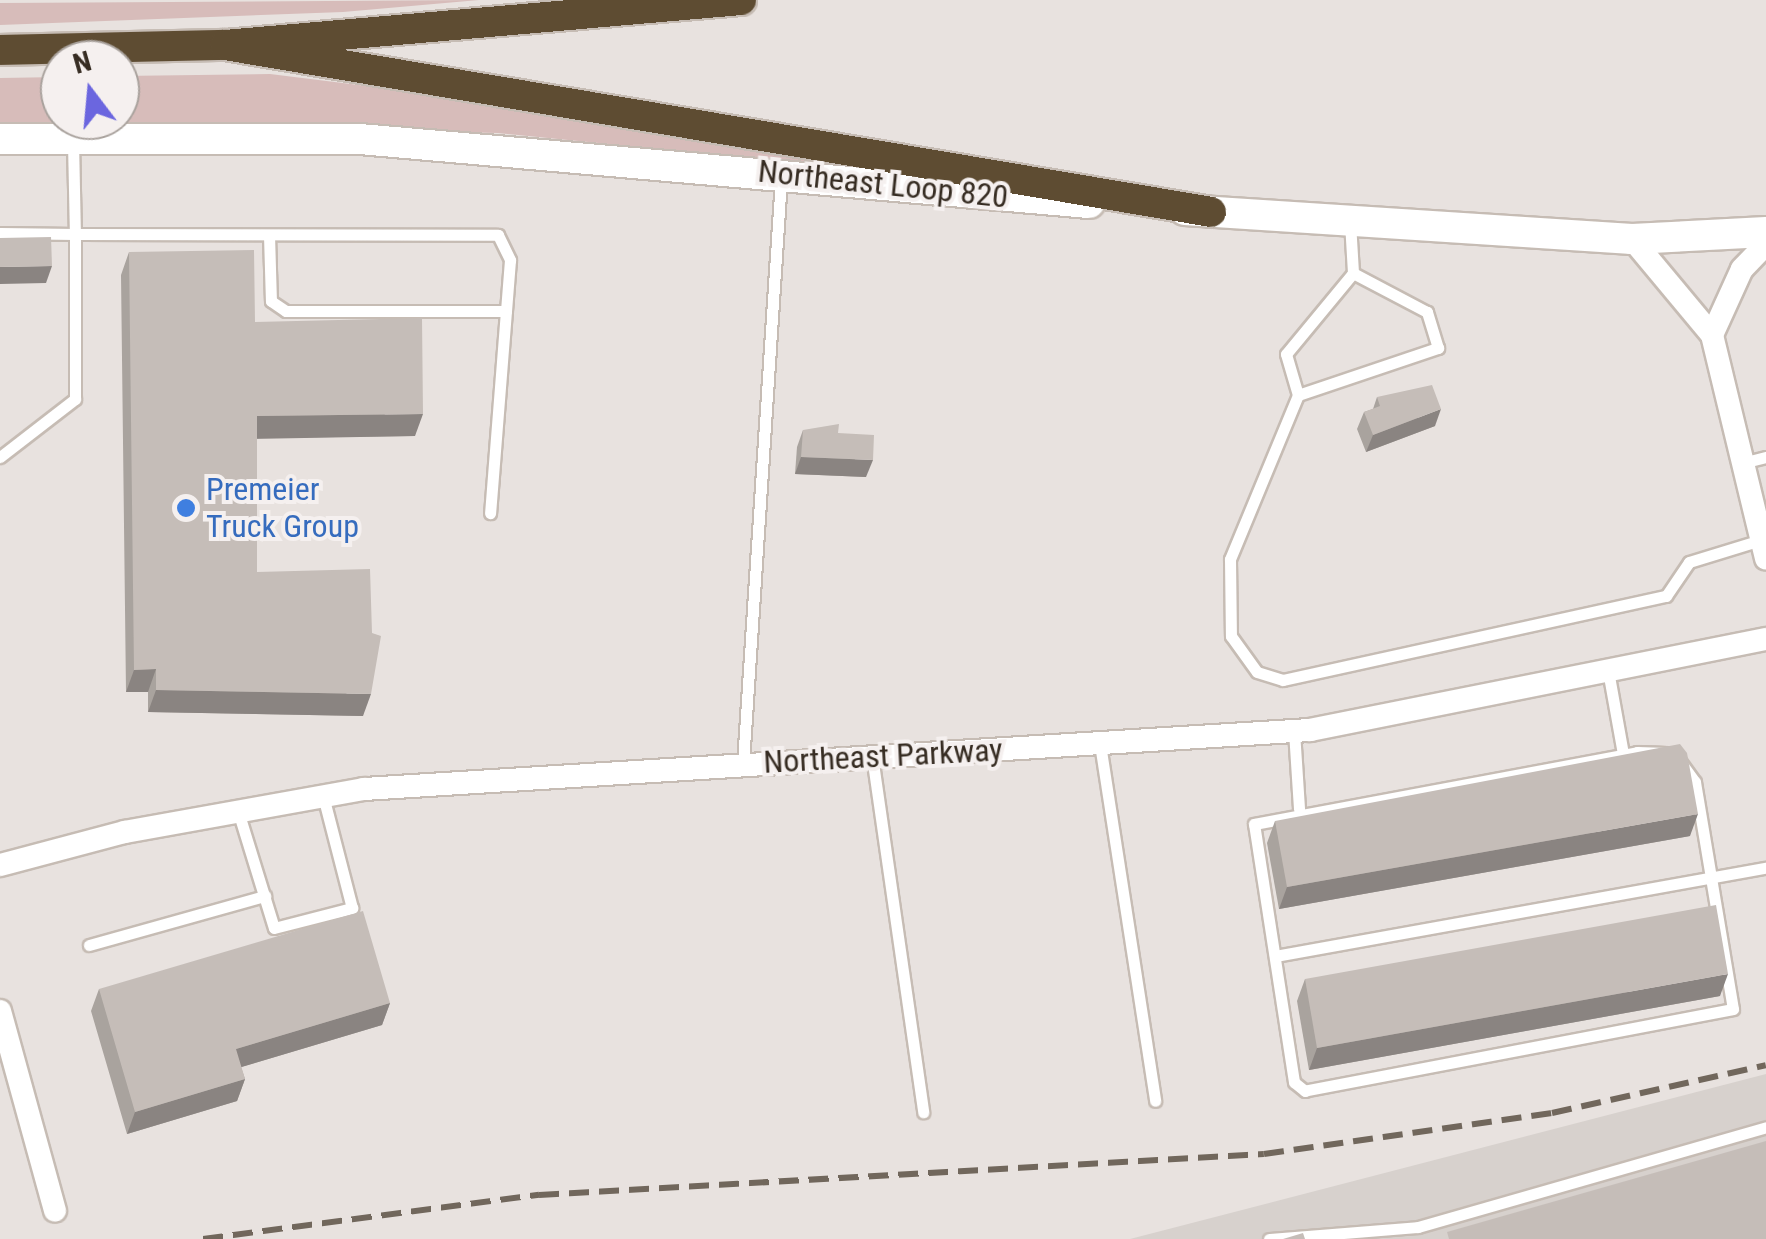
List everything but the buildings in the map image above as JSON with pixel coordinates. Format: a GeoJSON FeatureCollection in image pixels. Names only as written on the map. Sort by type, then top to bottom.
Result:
{"type":"FeatureCollection","features":[{"type":"Feature","properties":{"kind":"highway"},"geometry":{"type":"LineString","coordinates":[[0,50],[226,45],[741,0]]}},
{"type":"Feature","properties":{"kind":"highway"},"geometry":{"type":"LineString","coordinates":[[226,45],[1211,212]]}},
{"type":"Feature","properties":{"kind":"main road","name":"Northeast Loop 820"},"geometry":{"type":"LineString","coordinates":[[0,139],[40,138]]}},
{"type":"Feature","properties":{"kind":"main road","name":"Northeast Loop 820"},"geometry":{"type":"LineString","coordinates":[[140,138],[360,139],[1211,212],[1632,239],[1766,232]]}},
{"type":"Feature","properties":{"kind":"street"},"geometry":{"type":"LineString","coordinates":[[1632,239],[1712,335],[1764,550]]}},
{"type":"Feature","properties":{"kind":"street"},"geometry":{"type":"LineString","coordinates":[[1712,335],[1742,270],[1766,244]]}},
{"type":"Feature","properties":{"kind":"street","name":"Northeast Parkway"},"geometry":{"type":"LineString","coordinates":[[0,866],[238,811],[323,796],[744,763],[1294,731],[1610,676],[1766,638]]}},
{"type":"Feature","properties":{"kind":"street"},"geometry":{"type":"LineString","coordinates":[[0,1012],[55,1211]]}},
{"type":"Feature","properties":{"kind":"lane"},"geometry":{"type":"LineString","coordinates":[[0,457],[75,399],[72,140]]}},
{"type":"Feature","properties":{"kind":"lane"},"geometry":{"type":"LineString","coordinates":[[744,763],[782,174]]}},
{"type":"Feature","properties":{"kind":"lane"},"geometry":{"type":"LineString","coordinates":[[1350,222],[1353,274],[1286,354],[1298,395],[1242,514],[1227,598],[1240,654],[1283,680],[1666,596],[1689,562],[1764,550]]}},
{"type":"Feature","properties":{"kind":"lane"},"geometry":{"type":"LineString","coordinates":[[0,234],[498,235],[510,260],[490,513]]}},
{"type":"Feature","properties":{"kind":"lane"},"geometry":{"type":"LineString","coordinates":[[270,234],[271,301],[286,310],[506,310]]}},
{"type":"Feature","properties":{"kind":"lane"},"geometry":{"type":"LineString","coordinates":[[1298,395],[1438,348],[1428,312],[1353,274]]}},
{"type":"Feature","properties":{"kind":"lane"},"geometry":{"type":"LineString","coordinates":[[1742,463],[1766,456]]}},
{"type":"Feature","properties":{"kind":"lane"},"geometry":{"type":"LineString","coordinates":[[1610,676],[1623,754]]}},
{"type":"Feature","properties":{"kind":"lane"},"geometry":{"type":"LineString","coordinates":[[1294,731],[1299,809]]}},
{"type":"Feature","properties":{"kind":"lane"},"geometry":{"type":"LineString","coordinates":[[1100,744],[1154,1101]]}},
{"type":"Feature","properties":{"kind":"lane"},"geometry":{"type":"LineString","coordinates":[[1654,750],[1686,762],[1733,1009],[1305,1091],[1294,1082],[1254,824],[1299,809],[1654,750]]}},
{"type":"Feature","properties":{"kind":"lane"},"geometry":{"type":"LineString","coordinates":[[872,756],[923,1112]]}},
{"type":"Feature","properties":{"kind":"lane"},"geometry":{"type":"LineString","coordinates":[[238,811],[274,928],[352,908],[323,796]]}},
{"type":"Feature","properties":{"kind":"lane"},"geometry":{"type":"LineString","coordinates":[[1275,956],[1711,883],[1766,868]]}},
{"type":"Feature","properties":{"kind":"lane"},"geometry":{"type":"LineString","coordinates":[[89,945],[265,896]]}},
{"type":"Feature","properties":{"kind":"lane"},"geometry":{"type":"LineString","coordinates":[[1268,1239],[1391,1234],[1766,1127]]}},
{"type":"Feature","properties":{"kind":"shaded area"},"geometry":{"type":"Polygon","coordinates":[[[479,0],[343,12],[0,25],[0,3],[479,0]]]}},
{"type":"Feature","properties":{"kind":"shaded area"},"geometry":{"type":"Polygon","coordinates":[[[270,74],[528,106],[860,169],[498,133],[140,125],[140,76],[270,74]]]}},
{"type":"Feature","properties":{"kind":"shaded area"},"geometry":{"type":"Polygon","coordinates":[[[40,77],[40,123],[0,122],[0,78],[40,77]]]}},
{"type":"Feature","properties":{"kind":"shaded area"},"geometry":{"type":"Polygon","coordinates":[[[1766,1074],[1766,1239],[1130,1239],[1766,1074]]]}},
{"type":"Feature","properties":{"kind":"railway"},"geometry":{"type":"LineString","coordinates":[[203,1239],[539,1195],[1264,1154],[1552,1113],[1766,1065]]}},
{"type":"Feature","properties":{"kind":"place","name":"Premeier Truck Group"},"geometry":{"type":"Point","coordinates":[186,508]}}]}
